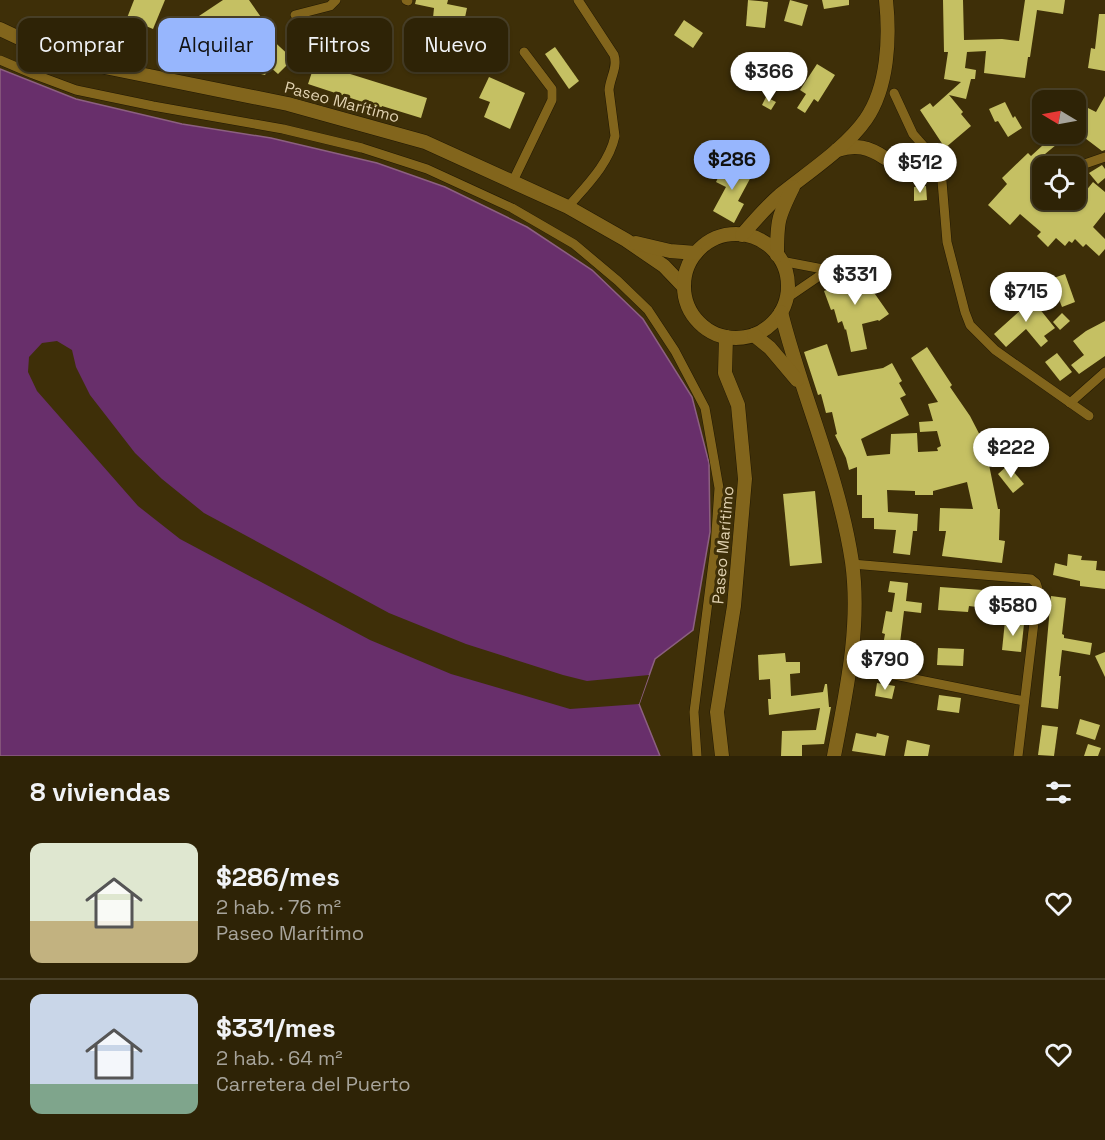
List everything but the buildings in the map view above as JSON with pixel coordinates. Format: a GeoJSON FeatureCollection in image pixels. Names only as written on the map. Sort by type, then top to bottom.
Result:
{"type":"FeatureCollection","features":[{"type":"Feature","properties":{"kind":"main road"},"geometry":{"type":"LineString","coordinates":[[742,234],[780,195],[835,150],[866,119],[882,78],[889,46],[886,0]]}},
{"type":"Feature","properties":{"kind":"main road","name":"Paseo Marítimo"},"geometry":{"type":"LineString","coordinates":[[0,29],[36,46],[85,63],[288,104],[425,142],[568,207],[626,240],[664,266],[684,287]]}},
{"type":"Feature","properties":{"kind":"main road"},"geometry":{"type":"LineString","coordinates":[[835,150],[856,146],[873,150],[885,158]]}},
{"type":"Feature","properties":{"kind":"main road"},"geometry":{"type":"LineString","coordinates":[[779,258],[762,241],[742,234],[717,238],[705,244],[690,263],[684,287],[687,303],[694,317],[705,328],[726,337],[740,338],[765,330],[781,312],[787,297],[787,279],[779,258],[777,225],[780,213],[794,185]]}},
{"type":"Feature","properties":{"kind":"main road","name":"Paseo Marítimo"},"geometry":{"type":"LineString","coordinates":[[626,240],[670,251],[696,253]]}},
{"type":"Feature","properties":{"kind":"main road"},"geometry":{"type":"LineString","coordinates":[[781,312],[844,518],[852,564],[854,607],[850,666],[834,756]]}},
{"type":"Feature","properties":{"kind":"main road"},"geometry":{"type":"LineString","coordinates":[[754,335],[786,366],[803,389]]}},
{"type":"Feature","properties":{"kind":"main road","name":"Paseo Marítimo"},"geometry":{"type":"LineString","coordinates":[[722,756],[717,712],[734,606],[745,479],[738,405],[725,373],[726,337]]}},
{"type":"Feature","properties":{"kind":"street"},"geometry":{"type":"LineString","coordinates":[[295,15],[330,6],[336,0]]}},
{"type":"Feature","properties":{"kind":"street"},"geometry":{"type":"LineString","coordinates":[[568,207],[601,168],[615,136],[609,90],[616,62],[614,55],[578,0]]}},
{"type":"Feature","properties":{"kind":"street"},"geometry":{"type":"LineString","coordinates":[[513,181],[553,94],[552,89],[524,52]]}},
{"type":"Feature","properties":{"kind":"street"},"geometry":{"type":"LineString","coordinates":[[0,60],[75,90],[283,129],[362,148],[427,169],[512,208],[574,244],[648,310],[675,351],[705,408],[719,488],[715,547],[694,712],[697,756]]}},
{"type":"Feature","properties":{"kind":"street"},"geometry":{"type":"LineString","coordinates":[[894,93],[913,134],[941,169],[947,242],[970,325],[995,350],[1089,416]]}},
{"type":"Feature","properties":{"kind":"street"},"geometry":{"type":"LineString","coordinates":[[1086,164],[1105,157]]}},
{"type":"Feature","properties":{"kind":"street"},"geometry":{"type":"LineString","coordinates":[[779,258],[828,270],[787,297]]}},
{"type":"Feature","properties":{"kind":"street"},"geometry":{"type":"LineString","coordinates":[[1070,403],[1105,372]]}},
{"type":"Feature","properties":{"kind":"street"},"geometry":{"type":"LineString","coordinates":[[852,564],[1031,579],[1036,583],[1038,588],[1018,756]]}},
{"type":"Feature","properties":{"kind":"street"},"geometry":{"type":"LineString","coordinates":[[850,666],[1024,701]]}},
{"type":"Feature","properties":{"kind":"shaded area"},"geometry":{"type":"Polygon","coordinates":[[[0,69],[76,99],[182,124],[271,138],[377,163],[445,187],[527,227],[592,270],[643,319],[692,397],[709,463],[710,532],[693,630],[655,659],[639,704],[660,756],[0,756],[0,69]]]}},
{"type":"Feature","properties":{"kind":"pier"},"geometry":{"type":"Polygon","coordinates":[[[57,341],[72,350],[76,367],[90,395],[135,453],[162,479],[204,513],[389,613],[466,644],[587,681],[649,675],[639,704],[570,709],[451,674],[370,640],[180,539],[138,506],[37,391],[28,372],[29,357],[42,343],[57,341]]]}}]}
